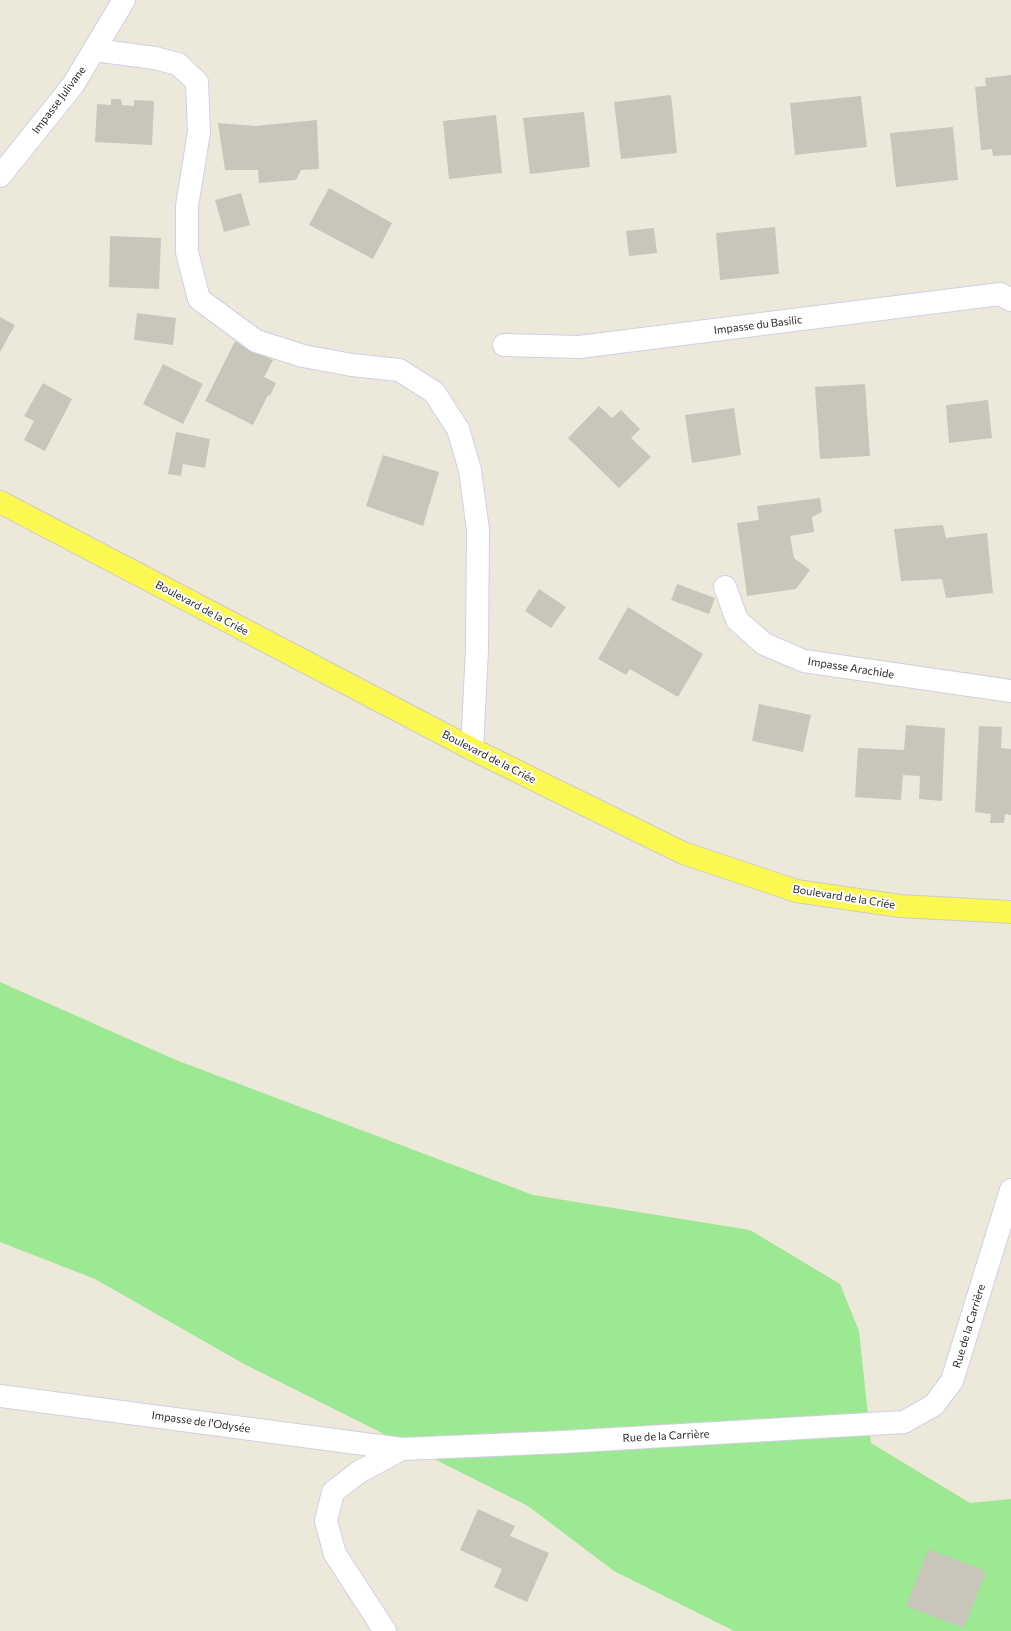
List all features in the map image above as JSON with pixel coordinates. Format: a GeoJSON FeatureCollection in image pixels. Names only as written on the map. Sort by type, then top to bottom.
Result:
{"type":"FeatureCollection","features":[{"type":"Feature","properties":{"kind":"main road","name":"Boulevard de la Criée"},"geometry":{"type":"LineString","coordinates":[[0,502],[472,749],[684,853],[796,891],[900,906],[1011,912]]}},
{"type":"Feature","properties":{"kind":"street","name":"Impasse Julivane"},"geometry":{"type":"LineString","coordinates":[[0,176],[73,85],[124,0]]}},
{"type":"Feature","properties":{"kind":"street"},"geometry":{"type":"LineString","coordinates":[[94,50],[155,58],[178,64],[197,82],[199,132],[187,206],[187,252],[198,299],[256,341],[303,356],[352,365],[399,370],[434,392],[458,429],[470,470],[478,530],[477,649],[472,749]]}},
{"type":"Feature","properties":{"kind":"street","name":"Impasse du Basilic"},"geometry":{"type":"LineString","coordinates":[[504,345],[580,347],[1000,294],[1011,300]]}},
{"type":"Feature","properties":{"kind":"street","name":"Impasse Arachide"},"geometry":{"type":"LineString","coordinates":[[725,587],[737,620],[764,644],[804,661],[1011,691]]}},
{"type":"Feature","properties":{"kind":"street","name":"Rue de la Carrière"},"geometry":{"type":"LineString","coordinates":[[385,1631],[335,1554],[326,1521],[334,1492],[359,1472],[402,1449],[571,1442],[904,1422],[934,1405],[952,1381],[1011,1190]]}},
{"type":"Feature","properties":{"kind":"street","name":"Impasse de l'Odysée"},"geometry":{"type":"LineString","coordinates":[[0,1396],[402,1449]]}},
{"type":"Feature","properties":{"kind":"green space"},"geometry":{"type":"Polygon","coordinates":[[[0,982],[176,1060],[533,1195],[750,1230],[840,1284],[859,1331],[871,1443],[970,1503],[1011,1499],[1011,1631],[734,1631],[614,1571],[528,1506],[244,1364],[95,1279],[0,1242],[0,982]]]}},
{"type":"Feature","properties":{"kind":"building"},"geometry":{"type":"Polygon","coordinates":[[[1011,75],[1011,155],[993,156],[992,149],[981,150],[975,87],[986,86],[985,78],[1011,75]]]}},
{"type":"Feature","properties":{"kind":"building"},"geometry":{"type":"Polygon","coordinates":[[[671,95],[677,153],[621,159],[614,102],[671,95]]]}},
{"type":"Feature","properties":{"kind":"building"},"geometry":{"type":"Polygon","coordinates":[[[861,96],[867,147],[795,155],[790,103],[861,96]]]}},
{"type":"Feature","properties":{"kind":"building"},"geometry":{"type":"Polygon","coordinates":[[[111,99],[121,99],[122,105],[134,106],[134,100],[154,101],[152,145],[95,142],[97,104],[111,105],[111,99]]]}},
{"type":"Feature","properties":{"kind":"building"},"geometry":{"type":"Polygon","coordinates":[[[584,112],[590,167],[530,174],[523,118],[584,112]]]}},
{"type":"Feature","properties":{"kind":"building"},"geometry":{"type":"Polygon","coordinates":[[[496,115],[502,173],[449,179],[443,121],[496,115]]]}},
{"type":"Feature","properties":{"kind":"building"},"geometry":{"type":"Polygon","coordinates":[[[317,120],[319,169],[301,170],[296,180],[259,183],[258,170],[225,170],[218,123],[255,126],[317,120]]]}},
{"type":"Feature","properties":{"kind":"building"},"geometry":{"type":"Polygon","coordinates":[[[953,127],[958,180],[896,187],[890,133],[953,127]]]}},
{"type":"Feature","properties":{"kind":"building"},"geometry":{"type":"Polygon","coordinates":[[[329,188],[392,223],[373,259],[309,225],[329,188]]]}},
{"type":"Feature","properties":{"kind":"building"},"geometry":{"type":"Polygon","coordinates":[[[241,193],[250,225],[224,232],[215,200],[241,193]]]}},
{"type":"Feature","properties":{"kind":"building"},"geometry":{"type":"Polygon","coordinates":[[[775,227],[779,274],[720,280],[716,233],[775,227]]]}},
{"type":"Feature","properties":{"kind":"building"},"geometry":{"type":"Polygon","coordinates":[[[654,228],[657,253],[629,256],[626,231],[654,228]]]}},
{"type":"Feature","properties":{"kind":"building"},"geometry":{"type":"Polygon","coordinates":[[[110,236],[161,238],[159,289],[109,287],[110,236]]]}},
{"type":"Feature","properties":{"kind":"building"},"geometry":{"type":"Polygon","coordinates":[[[137,313],[176,318],[173,345],[134,340],[137,313]]]}},
{"type":"Feature","properties":{"kind":"building"},"geometry":{"type":"Polygon","coordinates":[[[0,317],[15,325],[0,352],[0,317]]]}},
{"type":"Feature","properties":{"kind":"building"},"geometry":{"type":"Polygon","coordinates":[[[235,341],[273,360],[264,377],[276,383],[270,396],[268,395],[253,425],[205,401],[235,341]]]}},
{"type":"Feature","properties":{"kind":"building"},"geometry":{"type":"Polygon","coordinates":[[[163,364],[203,384],[183,424],[143,404],[163,364]]]}},
{"type":"Feature","properties":{"kind":"building"},"geometry":{"type":"Polygon","coordinates":[[[43,383],[72,399],[45,451],[24,440],[34,421],[24,416],[43,383]]]}},
{"type":"Feature","properties":{"kind":"building"},"geometry":{"type":"Polygon","coordinates":[[[865,384],[870,456],[820,459],[815,387],[865,384]]]}},
{"type":"Feature","properties":{"kind":"building"},"geometry":{"type":"Polygon","coordinates":[[[988,400],[992,438],[949,443],[946,405],[988,400]]]}},
{"type":"Feature","properties":{"kind":"building"},"geometry":{"type":"Polygon","coordinates":[[[599,406],[612,418],[621,410],[640,429],[631,438],[651,457],[619,488],[568,438],[599,406]]]}},
{"type":"Feature","properties":{"kind":"building"},"geometry":{"type":"Polygon","coordinates":[[[734,408],[741,455],[692,463],[685,415],[734,408]]]}},
{"type":"Feature","properties":{"kind":"building"},"geometry":{"type":"Polygon","coordinates":[[[176,432],[210,439],[205,468],[183,464],[181,476],[168,474],[176,432]]]}},
{"type":"Feature","properties":{"kind":"building"},"geometry":{"type":"Polygon","coordinates":[[[383,455],[439,472],[423,526],[366,506],[383,455]]]}},
{"type":"Feature","properties":{"kind":"building"},"geometry":{"type":"Polygon","coordinates":[[[820,498],[822,512],[812,517],[814,532],[790,536],[794,558],[810,570],[796,589],[747,596],[737,523],[759,520],[757,506],[820,498]]]}},
{"type":"Feature","properties":{"kind":"building"},"geometry":{"type":"Polygon","coordinates":[[[943,525],[946,538],[987,533],[993,593],[946,598],[942,579],[901,581],[894,529],[943,525]]]}},
{"type":"Feature","properties":{"kind":"building"},"geometry":{"type":"Polygon","coordinates":[[[677,584],[715,598],[709,614],[671,600],[677,584]]]}},
{"type":"Feature","properties":{"kind":"building"},"geometry":{"type":"Polygon","coordinates":[[[539,589],[566,607],[551,628],[525,611],[539,589]]]}},
{"type":"Feature","properties":{"kind":"building"},"geometry":{"type":"Polygon","coordinates":[[[628,607],[703,654],[678,697],[630,669],[626,675],[598,659],[628,607]]]}},
{"type":"Feature","properties":{"kind":"building"},"geometry":{"type":"Polygon","coordinates":[[[759,704],[811,715],[803,752],[752,741],[759,704]]]}},
{"type":"Feature","properties":{"kind":"building"},"geometry":{"type":"Polygon","coordinates":[[[906,725],[945,728],[942,801],[919,799],[920,776],[903,775],[901,800],[855,797],[858,748],[904,750],[906,725]]]}},
{"type":"Feature","properties":{"kind":"building"},"geometry":{"type":"Polygon","coordinates":[[[979,726],[1002,727],[1001,748],[1011,749],[1011,815],[1005,814],[1004,823],[990,823],[991,814],[975,812],[979,726]]]}},
{"type":"Feature","properties":{"kind":"building"},"geometry":{"type":"Polygon","coordinates":[[[478,1509],[515,1526],[510,1536],[549,1553],[527,1602],[494,1587],[502,1569],[460,1550],[478,1509]]]}},
{"type":"Feature","properties":{"kind":"building"},"geometry":{"type":"Polygon","coordinates":[[[928,1549],[986,1571],[964,1628],[906,1606],[928,1549]]]}}]}
